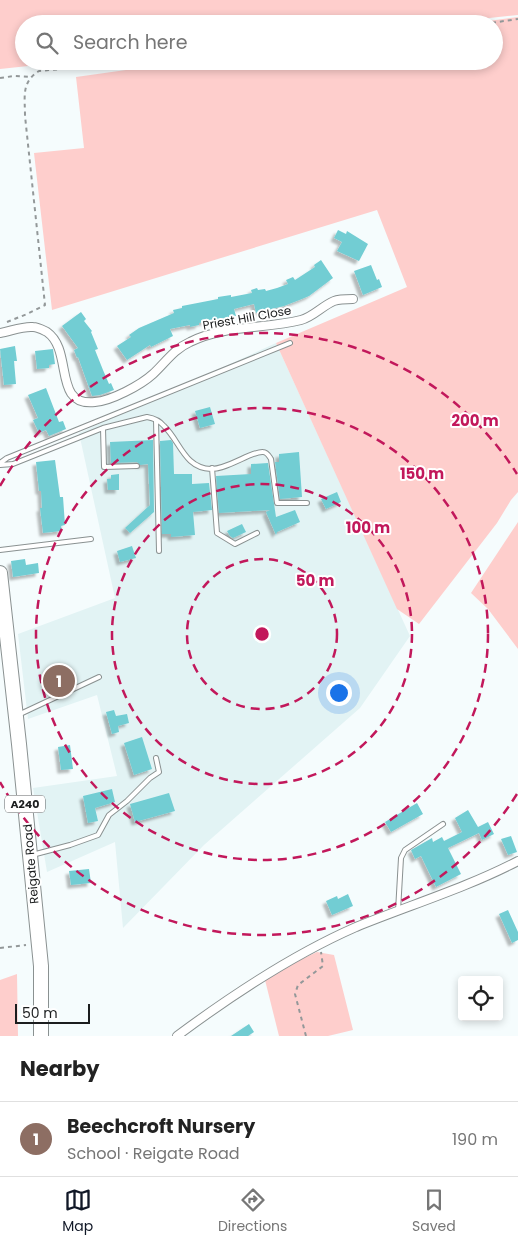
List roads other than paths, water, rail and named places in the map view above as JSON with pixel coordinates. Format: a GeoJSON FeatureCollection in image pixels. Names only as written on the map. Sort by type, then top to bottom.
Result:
{"type":"FeatureCollection","features":[{"type":"Feature","properties":{"kind":"highway","name":"Reigate Road"},"geometry":{"type":"LineString","coordinates":[[0,573],[40,966],[41,1036]]}},
{"type":"Feature","properties":{"kind":"street","name":"Priest Hill Close"},"geometry":{"type":"LineString","coordinates":[[2,330],[35,326],[46,332],[57,342],[60,348],[65,382],[68,389],[82,402],[95,402],[107,399],[147,379],[177,350],[192,340],[216,333],[303,320],[336,300],[352,299]]}},
{"type":"Feature","properties":{"kind":"street"},"geometry":{"type":"LineString","coordinates":[[177,1036],[288,960],[354,928],[493,874],[518,861]]}},
{"type":"Feature","properties":{"kind":"lane"},"geometry":{"type":"LineString","coordinates":[[0,464],[7,458],[51,439],[290,343]]}},
{"type":"Feature","properties":{"kind":"lane"},"geometry":{"type":"LineString","coordinates":[[0,464],[13,464],[103,428],[147,417],[156,420],[164,426],[184,454],[197,465],[212,468],[226,467],[262,452],[268,454],[271,459],[276,503],[307,503]]}},
{"type":"Feature","properties":{"kind":"lane"},"geometry":{"type":"LineString","coordinates":[[156,420],[159,551]]}},
{"type":"Feature","properties":{"kind":"lane"},"geometry":{"type":"LineString","coordinates":[[103,428],[104,467],[137,466]]}},
{"type":"Feature","properties":{"kind":"lane"},"geometry":{"type":"LineString","coordinates":[[212,468],[217,533],[235,544],[257,533]]}},
{"type":"Feature","properties":{"kind":"lane"},"geometry":{"type":"LineString","coordinates":[[0,550],[91,539]]}},
{"type":"Feature","properties":{"kind":"lane"},"geometry":{"type":"LineString","coordinates":[[16,716],[99,677]]}},
{"type":"Feature","properties":{"kind":"lane"},"geometry":{"type":"LineString","coordinates":[[30,856],[70,846],[98,836],[109,815],[159,772],[156,758]]}},
{"type":"Feature","properties":{"kind":"lane"},"geometry":{"type":"LineString","coordinates":[[398,911],[401,858],[406,850],[443,824]]}},
{"type":"Feature","properties":{"kind":"place","name":"Beechcroft Nursery"},"geometry":{"type":"Point","coordinates":[59,681]}}]}
